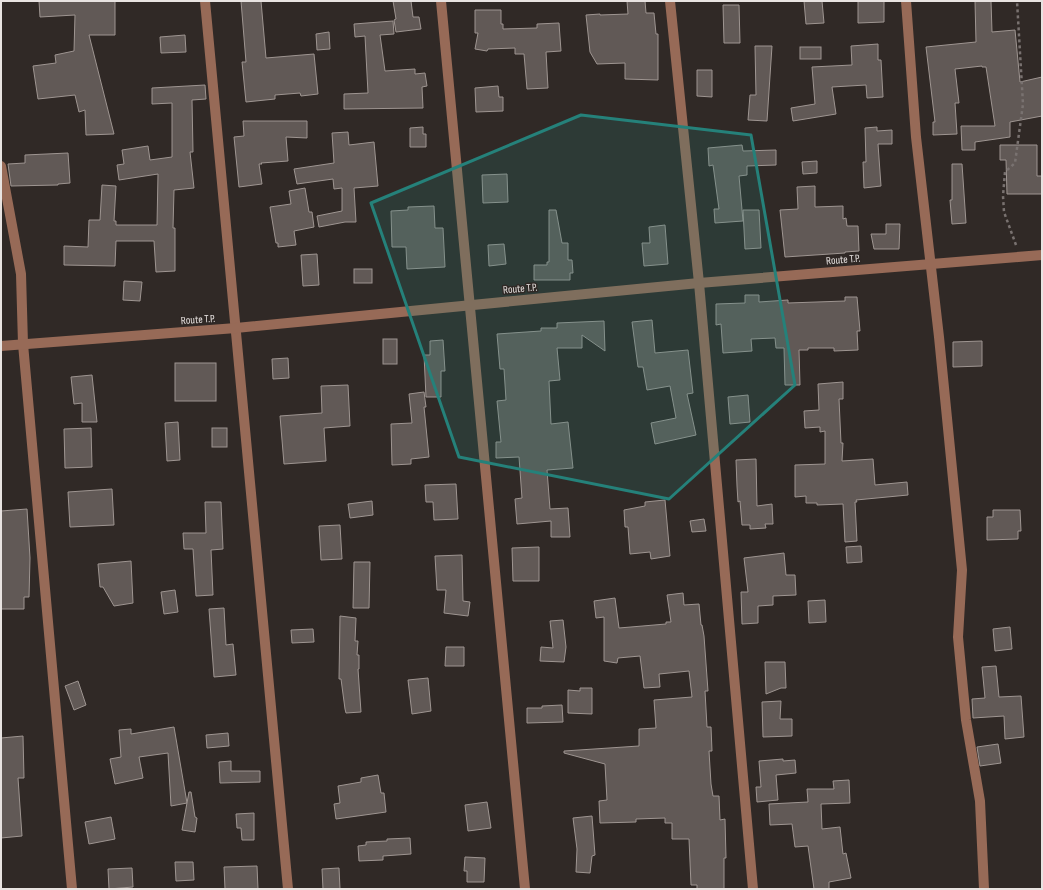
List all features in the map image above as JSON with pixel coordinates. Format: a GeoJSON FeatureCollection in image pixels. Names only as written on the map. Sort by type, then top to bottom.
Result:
{"type":"FeatureCollection","features":[{"type":"Feature","properties":{"kind":"street"},"geometry":{"type":"LineString","coordinates":[[205,1],[288,889]]}},
{"type":"Feature","properties":{"kind":"street"},"geometry":{"type":"LineString","coordinates":[[441,1],[525,889]]}},
{"type":"Feature","properties":{"kind":"street"},"geometry":{"type":"LineString","coordinates":[[670,1],[699,283],[753,889]]}},
{"type":"Feature","properties":{"kind":"street"},"geometry":{"type":"LineString","coordinates":[[906,1],[916,137],[962,570],[958,637],[966,720],[980,802],[984,889]]}},
{"type":"Feature","properties":{"kind":"street"},"geometry":{"type":"LineString","coordinates":[[1,166],[21,274],[23,344],[72,889]]}},
{"type":"Feature","properties":{"kind":"street","name":"Route T.P."},"geometry":{"type":"LineString","coordinates":[[1,346],[236,328],[699,283],[1042,254]]}},
{"type":"Feature","properties":{"kind":"path"},"geometry":{"type":"LineString","coordinates":[[1017,1],[1022,104],[1015,163],[1005,172],[1003,196],[1004,212],[1020,256]]}},
{"type":"Feature","properties":{"kind":"highlighted area"},"geometry":{"type":"Polygon","coordinates":[[[581,115],[751,135],[795,385],[669,499],[459,457],[371,203],[581,115]]]}},
{"type":"Feature","properties":{"kind":"building"},"geometry":{"type":"Polygon","coordinates":[[[39,1],[115,1],[115,35],[89,35],[114,134],[86,135],[85,110],[79,112],[75,95],[38,99],[33,66],[56,63],[55,55],[74,51],[75,15],[40,17],[39,1]]]}},
{"type":"Feature","properties":{"kind":"building"},"geometry":{"type":"Polygon","coordinates":[[[241,1],[261,1],[266,58],[314,54],[318,94],[301,96],[300,93],[275,95],[275,99],[246,102],[242,62],[246,62],[241,1]]]}},
{"type":"Feature","properties":{"kind":"building"},"geometry":{"type":"Polygon","coordinates":[[[393,1],[411,1],[413,17],[419,17],[421,29],[396,32],[394,20],[396,19],[393,1]]]}},
{"type":"Feature","properties":{"kind":"building"},"geometry":{"type":"Polygon","coordinates":[[[627,1],[645,1],[646,13],[654,13],[656,34],[658,34],[658,80],[625,79],[625,63],[597,64],[590,52],[586,15],[628,14],[627,1]]]}},
{"type":"Feature","properties":{"kind":"building"},"geometry":{"type":"Polygon","coordinates":[[[804,1],[822,1],[824,23],[806,24],[804,1]]]}},
{"type":"Feature","properties":{"kind":"building"},"geometry":{"type":"Polygon","coordinates":[[[858,1],[884,1],[884,22],[858,23],[858,1]]]}},
{"type":"Feature","properties":{"kind":"building"},"geometry":{"type":"Polygon","coordinates":[[[975,1],[991,1],[992,32],[1015,30],[1020,82],[1042,77],[1042,116],[1010,122],[1010,137],[975,142],[975,150],[962,150],[961,126],[995,126],[986,67],[982,66],[955,69],[959,103],[955,103],[957,134],[933,135],[933,122],[935,122],[926,47],[976,42],[975,1]]]}},
{"type":"Feature","properties":{"kind":"building"},"geometry":{"type":"Polygon","coordinates":[[[723,5],[739,5],[740,43],[724,43],[723,5]]]}},
{"type":"Feature","properties":{"kind":"building"},"geometry":{"type":"Polygon","coordinates":[[[475,10],[501,10],[501,24],[503,24],[503,29],[537,28],[537,24],[559,23],[561,51],[546,52],[548,88],[527,89],[524,54],[515,54],[515,48],[488,49],[487,51],[475,49],[478,33],[475,33],[475,10]]]}},
{"type":"Feature","properties":{"kind":"building"},"geometry":{"type":"Polygon","coordinates":[[[393,21],[394,34],[380,35],[385,71],[415,69],[415,74],[425,73],[427,86],[422,87],[423,108],[344,109],[344,94],[368,93],[365,36],[355,37],[354,24],[393,21]]]}},
{"type":"Feature","properties":{"kind":"building"},"geometry":{"type":"Polygon","coordinates":[[[329,32],[330,49],[317,50],[316,34],[329,32]]]}},
{"type":"Feature","properties":{"kind":"building"},"geometry":{"type":"Polygon","coordinates":[[[185,35],[186,52],[161,53],[160,37],[185,35]]]}},
{"type":"Feature","properties":{"kind":"building"},"geometry":{"type":"Polygon","coordinates":[[[878,44],[878,60],[881,60],[883,97],[867,98],[866,85],[832,87],[836,114],[793,121],[791,108],[815,104],[812,67],[852,65],[851,46],[878,44]]]}},
{"type":"Feature","properties":{"kind":"building"},"geometry":{"type":"Polygon","coordinates":[[[755,46],[772,46],[767,121],[748,120],[750,95],[756,95],[755,46]]]}},
{"type":"Feature","properties":{"kind":"building"},"geometry":{"type":"Polygon","coordinates":[[[800,47],[821,47],[821,59],[800,59],[800,47]]]}},
{"type":"Feature","properties":{"kind":"building"},"geometry":{"type":"Polygon","coordinates":[[[697,70],[712,70],[712,97],[697,96],[697,70]]]}},
{"type":"Feature","properties":{"kind":"building"},"geometry":{"type":"Polygon","coordinates":[[[205,85],[206,99],[192,100],[193,152],[190,152],[194,188],[174,190],[173,228],[175,228],[175,271],[156,272],[154,241],[116,241],[115,266],[64,265],[64,246],[88,247],[89,220],[100,220],[102,185],[116,186],[114,221],[116,221],[116,225],[157,225],[158,174],[119,180],[117,165],[124,164],[122,150],[148,146],[150,160],[172,157],[172,103],[152,104],[152,88],[205,85]]]}},
{"type":"Feature","properties":{"kind":"building"},"geometry":{"type":"Polygon","coordinates":[[[498,86],[499,97],[503,97],[503,111],[476,112],[475,88],[498,86]]]}},
{"type":"Feature","properties":{"kind":"building"},"geometry":{"type":"Polygon","coordinates":[[[243,121],[307,121],[307,138],[286,137],[288,161],[259,164],[262,184],[239,187],[234,137],[244,136],[243,121]]]}},
{"type":"Feature","properties":{"kind":"building"},"geometry":{"type":"Polygon","coordinates":[[[423,127],[423,134],[426,134],[426,147],[410,147],[410,128],[423,127]]]}},
{"type":"Feature","properties":{"kind":"building"},"geometry":{"type":"Polygon","coordinates":[[[877,127],[877,131],[892,130],[892,144],[878,144],[881,186],[864,188],[863,162],[866,162],[865,128],[877,127]]]}},
{"type":"Feature","properties":{"kind":"building"},"geometry":{"type":"Polygon","coordinates":[[[348,132],[349,145],[374,142],[378,186],[354,188],[356,222],[345,222],[319,227],[317,216],[342,211],[342,188],[334,189],[333,179],[297,184],[294,169],[334,163],[332,133],[348,132]]]}},
{"type":"Feature","properties":{"kind":"building"},"geometry":{"type":"Polygon","coordinates":[[[742,145],[743,151],[776,150],[776,165],[747,166],[747,175],[739,176],[743,221],[715,223],[714,209],[719,209],[713,165],[709,166],[708,148],[742,145]]]}},
{"type":"Feature","properties":{"kind":"building"},"geometry":{"type":"Polygon","coordinates":[[[1000,145],[1037,145],[1037,176],[1042,176],[1042,194],[1007,194],[1006,160],[1000,160],[1000,145]]]}},
{"type":"Feature","properties":{"kind":"building"},"geometry":{"type":"Polygon","coordinates":[[[68,153],[70,183],[58,185],[11,186],[8,164],[25,163],[25,155],[68,153]]]}},
{"type":"Feature","properties":{"kind":"building"},"geometry":{"type":"Polygon","coordinates":[[[817,161],[817,173],[803,174],[802,162],[817,161]]]}},
{"type":"Feature","properties":{"kind":"building"},"geometry":{"type":"Polygon","coordinates":[[[952,164],[962,164],[966,223],[952,224],[950,200],[952,200],[952,164]]]}},
{"type":"Feature","properties":{"kind":"building"},"geometry":{"type":"Polygon","coordinates":[[[507,174],[508,202],[483,203],[482,175],[507,174]]]}},
{"type":"Feature","properties":{"kind":"building"},"geometry":{"type":"Polygon","coordinates":[[[815,186],[815,207],[843,206],[843,219],[846,218],[847,226],[858,226],[859,251],[785,257],[780,210],[798,209],[797,187],[815,186]]]}},
{"type":"Feature","properties":{"kind":"building"},"geometry":{"type":"Polygon","coordinates":[[[305,188],[309,212],[312,212],[314,227],[294,231],[296,245],[278,247],[270,207],[291,204],[289,191],[305,188]]]}},
{"type":"Feature","properties":{"kind":"building"},"geometry":{"type":"Polygon","coordinates":[[[434,206],[435,228],[443,228],[445,267],[407,269],[406,247],[392,247],[391,211],[408,210],[408,207],[434,206]]]}},
{"type":"Feature","properties":{"kind":"building"},"geometry":{"type":"Polygon","coordinates":[[[549,210],[556,210],[562,243],[568,243],[568,260],[572,260],[573,273],[570,273],[570,280],[534,280],[534,265],[547,265],[547,262],[549,262],[549,210]]]}},
{"type":"Feature","properties":{"kind":"building"},"geometry":{"type":"Polygon","coordinates":[[[743,210],[759,210],[761,248],[745,249],[743,210]]]}},
{"type":"Feature","properties":{"kind":"building"},"geometry":{"type":"Polygon","coordinates":[[[886,224],[900,224],[899,249],[874,249],[871,234],[886,234],[886,224]]]}},
{"type":"Feature","properties":{"kind":"building"},"geometry":{"type":"Polygon","coordinates":[[[665,225],[668,264],[644,266],[642,243],[650,243],[649,227],[665,225]]]}},
{"type":"Feature","properties":{"kind":"building"},"geometry":{"type":"Polygon","coordinates":[[[504,244],[506,264],[489,266],[488,245],[504,244]]]}},
{"type":"Feature","properties":{"kind":"building"},"geometry":{"type":"Polygon","coordinates":[[[317,254],[319,285],[303,286],[301,255],[317,254]]]}},
{"type":"Feature","properties":{"kind":"building"},"geometry":{"type":"Polygon","coordinates":[[[354,269],[372,269],[372,283],[354,283],[354,269]]]}},
{"type":"Feature","properties":{"kind":"building"},"geometry":{"type":"Polygon","coordinates":[[[124,281],[142,282],[140,301],[123,300],[124,281]]]}},
{"type":"Feature","properties":{"kind":"building"},"geometry":{"type":"Polygon","coordinates":[[[745,295],[759,295],[759,302],[788,300],[788,303],[845,301],[845,297],[857,297],[860,331],[857,331],[858,350],[834,351],[834,348],[808,348],[808,350],[799,350],[800,385],[785,385],[784,348],[776,348],[775,338],[751,339],[752,351],[723,353],[721,324],[716,325],[716,304],[745,303],[745,295]]]}},
{"type":"Feature","properties":{"kind":"building"},"geometry":{"type":"Polygon","coordinates":[[[652,320],[655,353],[688,350],[693,393],[687,394],[696,435],[655,444],[651,423],[676,418],[670,386],[647,390],[643,367],[638,367],[632,322],[652,320]]]}},
{"type":"Feature","properties":{"kind":"building"},"geometry":{"type":"Polygon","coordinates":[[[604,321],[605,351],[582,335],[582,348],[557,348],[560,380],[549,381],[551,424],[568,422],[573,468],[547,470],[550,509],[568,508],[570,537],[551,537],[551,521],[517,524],[515,499],[522,498],[519,457],[496,458],[496,442],[501,442],[497,401],[506,400],[504,369],[500,369],[497,334],[541,331],[541,328],[557,328],[557,323],[604,321]]]}},
{"type":"Feature","properties":{"kind":"building"},"geometry":{"type":"Polygon","coordinates":[[[383,339],[397,339],[397,364],[383,364],[383,339]]]}},
{"type":"Feature","properties":{"kind":"building"},"geometry":{"type":"Polygon","coordinates":[[[443,340],[445,371],[441,371],[441,397],[426,397],[424,355],[430,355],[430,341],[443,340]]]}},
{"type":"Feature","properties":{"kind":"building"},"geometry":{"type":"Polygon","coordinates":[[[982,341],[982,366],[953,367],[953,342],[982,341]]]}},
{"type":"Feature","properties":{"kind":"building"},"geometry":{"type":"Polygon","coordinates":[[[288,358],[289,378],[273,379],[272,359],[288,358]]]}},
{"type":"Feature","properties":{"kind":"building"},"geometry":{"type":"Polygon","coordinates":[[[175,363],[216,363],[216,401],[175,401],[175,363]]]}},
{"type":"Feature","properties":{"kind":"building"},"geometry":{"type":"Polygon","coordinates":[[[92,375],[97,422],[82,422],[82,403],[74,404],[71,377],[92,375]]]}},
{"type":"Feature","properties":{"kind":"building"},"geometry":{"type":"Polygon","coordinates":[[[843,382],[843,399],[839,399],[841,443],[843,443],[842,461],[873,459],[875,485],[907,482],[908,495],[856,500],[857,541],[845,542],[843,504],[817,505],[817,503],[806,503],[806,496],[795,497],[795,465],[825,464],[825,431],[820,432],[820,427],[805,428],[804,411],[819,410],[818,384],[843,382]]]}},
{"type":"Feature","properties":{"kind":"building"},"geometry":{"type":"Polygon","coordinates":[[[348,385],[350,426],[324,428],[326,461],[284,464],[280,416],[322,413],[321,386],[348,385]]]}},
{"type":"Feature","properties":{"kind":"building"},"geometry":{"type":"Polygon","coordinates":[[[424,392],[429,457],[411,459],[411,464],[392,465],[391,424],[412,423],[409,394],[424,392]]]}},
{"type":"Feature","properties":{"kind":"building"},"geometry":{"type":"Polygon","coordinates":[[[748,395],[750,422],[730,424],[728,397],[748,395]]]}},
{"type":"Feature","properties":{"kind":"building"},"geometry":{"type":"Polygon","coordinates":[[[178,422],[180,460],[167,461],[165,423],[178,422]]]}},
{"type":"Feature","properties":{"kind":"building"},"geometry":{"type":"Polygon","coordinates":[[[91,428],[92,467],[65,468],[64,429],[91,428]]]}},
{"type":"Feature","properties":{"kind":"building"},"geometry":{"type":"Polygon","coordinates":[[[212,428],[227,428],[227,447],[212,447],[212,428]]]}},
{"type":"Feature","properties":{"kind":"building"},"geometry":{"type":"Polygon","coordinates":[[[756,459],[757,506],[772,504],[773,524],[765,524],[766,528],[750,529],[750,525],[742,525],[740,501],[738,502],[736,460],[756,459]]]}},
{"type":"Feature","properties":{"kind":"building"},"geometry":{"type":"Polygon","coordinates":[[[456,484],[458,519],[434,520],[433,502],[426,502],[425,485],[456,484]]]}},
{"type":"Feature","properties":{"kind":"building"},"geometry":{"type":"Polygon","coordinates":[[[112,489],[114,525],[70,527],[68,492],[112,489]]]}},
{"type":"Feature","properties":{"kind":"building"},"geometry":{"type":"Polygon","coordinates":[[[665,500],[670,556],[651,559],[650,552],[630,554],[628,527],[625,527],[624,510],[645,506],[645,502],[665,500]]]}},
{"type":"Feature","properties":{"kind":"building"},"geometry":{"type":"Polygon","coordinates":[[[372,501],[373,515],[350,518],[348,504],[372,501]]]}},
{"type":"Feature","properties":{"kind":"building"},"geometry":{"type":"Polygon","coordinates":[[[205,502],[221,502],[223,549],[211,550],[213,595],[196,596],[193,549],[184,549],[183,533],[206,533],[205,502]]]}},
{"type":"Feature","properties":{"kind":"building"},"geometry":{"type":"Polygon","coordinates":[[[27,509],[30,558],[29,597],[24,597],[24,609],[1,609],[1,511],[27,509]]]}},
{"type":"Feature","properties":{"kind":"building"},"geometry":{"type":"Polygon","coordinates":[[[993,510],[1020,510],[1021,531],[1018,531],[1018,539],[987,540],[987,517],[993,517],[993,510]]]}},
{"type":"Feature","properties":{"kind":"building"},"geometry":{"type":"Polygon","coordinates":[[[704,519],[706,531],[692,532],[690,521],[704,519]]]}},
{"type":"Feature","properties":{"kind":"building"},"geometry":{"type":"Polygon","coordinates":[[[340,525],[342,559],[321,560],[319,526],[340,525]]]}},
{"type":"Feature","properties":{"kind":"building"},"geometry":{"type":"Polygon","coordinates":[[[861,546],[862,562],[847,563],[846,547],[861,546]]]}},
{"type":"Feature","properties":{"kind":"building"},"geometry":{"type":"Polygon","coordinates":[[[539,547],[539,581],[513,581],[512,548],[539,547]]]}},
{"type":"Feature","properties":{"kind":"building"},"geometry":{"type":"Polygon","coordinates":[[[784,553],[786,575],[795,575],[796,595],[773,596],[773,605],[758,606],[758,623],[742,624],[741,592],[748,592],[744,558],[784,553]]]}},
{"type":"Feature","properties":{"kind":"building"},"geometry":{"type":"Polygon","coordinates":[[[462,555],[463,601],[470,602],[468,616],[444,613],[446,590],[437,590],[435,556],[462,555]]]}},
{"type":"Feature","properties":{"kind":"building"},"geometry":{"type":"Polygon","coordinates":[[[131,561],[133,603],[114,606],[103,587],[100,587],[98,564],[131,561]]]}},
{"type":"Feature","properties":{"kind":"building"},"geometry":{"type":"Polygon","coordinates":[[[354,562],[370,562],[369,608],[353,608],[354,562]]]}},
{"type":"Feature","properties":{"kind":"building"},"geometry":{"type":"Polygon","coordinates":[[[175,590],[178,612],[164,614],[161,592],[175,590]]]}},
{"type":"Feature","properties":{"kind":"building"},"geometry":{"type":"Polygon","coordinates":[[[683,593],[684,605],[699,604],[701,625],[704,636],[708,691],[705,691],[707,727],[711,727],[712,751],[709,751],[711,784],[713,796],[719,796],[720,820],[725,819],[726,858],[724,858],[724,889],[697,889],[697,885],[691,885],[689,839],[672,839],[672,823],[665,823],[665,818],[636,819],[636,822],[600,823],[599,801],[607,800],[605,764],[564,753],[564,751],[639,746],[639,729],[656,728],[654,700],[692,697],[689,671],[659,674],[660,687],[644,688],[640,656],[618,658],[617,663],[604,661],[604,617],[596,618],[594,601],[615,598],[619,628],[666,624],[666,622],[671,622],[667,595],[683,593]]]}},
{"type":"Feature","properties":{"kind":"building"},"geometry":{"type":"Polygon","coordinates":[[[825,600],[826,622],[809,623],[808,601],[825,600]]]}},
{"type":"Feature","properties":{"kind":"building"},"geometry":{"type":"Polygon","coordinates":[[[224,608],[226,645],[233,644],[236,675],[214,677],[209,609],[224,608]]]}},
{"type":"Feature","properties":{"kind":"building"},"geometry":{"type":"Polygon","coordinates":[[[340,616],[356,618],[355,641],[358,641],[357,655],[359,655],[358,669],[361,712],[346,713],[345,709],[341,679],[339,679],[340,616]]]}},
{"type":"Feature","properties":{"kind":"building"},"geometry":{"type":"Polygon","coordinates":[[[563,620],[566,647],[564,662],[540,661],[541,647],[553,648],[550,621],[563,620]]]}},
{"type":"Feature","properties":{"kind":"building"},"geometry":{"type":"Polygon","coordinates":[[[1010,627],[1012,649],[995,651],[993,629],[1010,627]]]}},
{"type":"Feature","properties":{"kind":"building"},"geometry":{"type":"Polygon","coordinates":[[[313,629],[314,642],[292,643],[291,630],[313,629]]]}},
{"type":"Feature","properties":{"kind":"building"},"geometry":{"type":"Polygon","coordinates":[[[446,647],[464,647],[464,666],[445,666],[446,647]]]}},
{"type":"Feature","properties":{"kind":"building"},"geometry":{"type":"Polygon","coordinates":[[[765,662],[785,662],[786,688],[781,688],[766,694],[765,662]]]}},
{"type":"Feature","properties":{"kind":"building"},"geometry":{"type":"Polygon","coordinates":[[[996,666],[999,697],[1021,696],[1024,737],[1005,739],[1004,716],[973,718],[972,699],[985,698],[982,667],[996,666]]]}},
{"type":"Feature","properties":{"kind":"building"},"geometry":{"type":"Polygon","coordinates":[[[428,678],[431,711],[412,714],[408,680],[428,678]]]}},
{"type":"Feature","properties":{"kind":"building"},"geometry":{"type":"Polygon","coordinates":[[[78,681],[86,705],[74,710],[65,686],[78,681]]]}},
{"type":"Feature","properties":{"kind":"building"},"geometry":{"type":"Polygon","coordinates":[[[580,688],[592,688],[592,714],[568,713],[568,690],[580,691],[580,688]]]}},
{"type":"Feature","properties":{"kind":"building"},"geometry":{"type":"Polygon","coordinates":[[[781,701],[780,719],[792,719],[792,736],[763,737],[762,702],[781,701]]]}},
{"type":"Feature","properties":{"kind":"building"},"geometry":{"type":"Polygon","coordinates":[[[562,705],[563,722],[527,723],[527,708],[542,708],[542,706],[562,705]]]}},
{"type":"Feature","properties":{"kind":"building"},"geometry":{"type":"Polygon","coordinates":[[[174,727],[187,803],[171,806],[168,753],[139,757],[143,778],[115,784],[110,759],[121,757],[119,730],[131,729],[131,734],[174,727]]]}},
{"type":"Feature","properties":{"kind":"building"},"geometry":{"type":"Polygon","coordinates":[[[228,733],[229,746],[207,748],[206,735],[228,733]]]}},
{"type":"Feature","properties":{"kind":"building"},"geometry":{"type":"Polygon","coordinates":[[[23,736],[24,778],[18,778],[22,836],[1,838],[1,738],[23,736]]]}},
{"type":"Feature","properties":{"kind":"building"},"geometry":{"type":"Polygon","coordinates":[[[998,744],[1001,763],[980,766],[977,747],[998,744]]]}},
{"type":"Feature","properties":{"kind":"building"},"geometry":{"type":"Polygon","coordinates":[[[783,759],[783,761],[795,760],[796,773],[776,775],[778,800],[757,802],[756,787],[761,787],[759,761],[783,759]]]}},
{"type":"Feature","properties":{"kind":"building"},"geometry":{"type":"Polygon","coordinates":[[[231,761],[231,771],[260,771],[260,782],[220,783],[219,762],[231,761]]]}},
{"type":"Feature","properties":{"kind":"building"},"geometry":{"type":"Polygon","coordinates":[[[378,775],[381,793],[384,793],[386,812],[336,819],[334,804],[340,803],[338,786],[361,782],[361,778],[378,775]]]}},
{"type":"Feature","properties":{"kind":"building"},"geometry":{"type":"Polygon","coordinates":[[[849,780],[850,803],[821,804],[822,829],[840,827],[843,854],[846,853],[851,878],[829,882],[829,889],[814,889],[808,846],[795,847],[792,824],[770,825],[769,804],[808,802],[807,789],[834,789],[833,781],[849,780]]]}},
{"type":"Feature","properties":{"kind":"building"},"geometry":{"type":"Polygon","coordinates":[[[189,792],[191,792],[195,817],[197,818],[195,832],[182,830],[189,792]]]}},
{"type":"Feature","properties":{"kind":"building"},"geometry":{"type":"Polygon","coordinates":[[[487,802],[491,828],[468,831],[465,805],[487,802]]]}},
{"type":"Feature","properties":{"kind":"building"},"geometry":{"type":"Polygon","coordinates":[[[254,813],[254,840],[242,840],[241,828],[237,828],[236,814],[254,813]]]}},
{"type":"Feature","properties":{"kind":"building"},"geometry":{"type":"Polygon","coordinates":[[[592,816],[595,855],[592,856],[590,873],[576,872],[577,849],[573,818],[592,816]]]}},
{"type":"Feature","properties":{"kind":"building"},"geometry":{"type":"Polygon","coordinates":[[[111,817],[115,839],[89,844],[85,822],[111,817]]]}},
{"type":"Feature","properties":{"kind":"building"},"geometry":{"type":"Polygon","coordinates":[[[410,838],[411,854],[383,856],[383,860],[359,861],[358,846],[366,845],[366,842],[410,838]]]}},
{"type":"Feature","properties":{"kind":"building"},"geometry":{"type":"Polygon","coordinates":[[[465,857],[485,858],[484,882],[467,882],[467,871],[464,871],[465,857]]]}},
{"type":"Feature","properties":{"kind":"building"},"geometry":{"type":"Polygon","coordinates":[[[175,862],[193,862],[194,880],[176,881],[175,862]]]}},
{"type":"Feature","properties":{"kind":"building"},"geometry":{"type":"Polygon","coordinates":[[[257,866],[258,889],[225,889],[224,867],[257,866]]]}},
{"type":"Feature","properties":{"kind":"building"},"geometry":{"type":"Polygon","coordinates":[[[132,868],[133,887],[109,889],[108,869],[132,868]]]}},
{"type":"Feature","properties":{"kind":"building"},"geometry":{"type":"Polygon","coordinates":[[[339,868],[340,889],[323,889],[322,869],[339,868]]]}}]}
